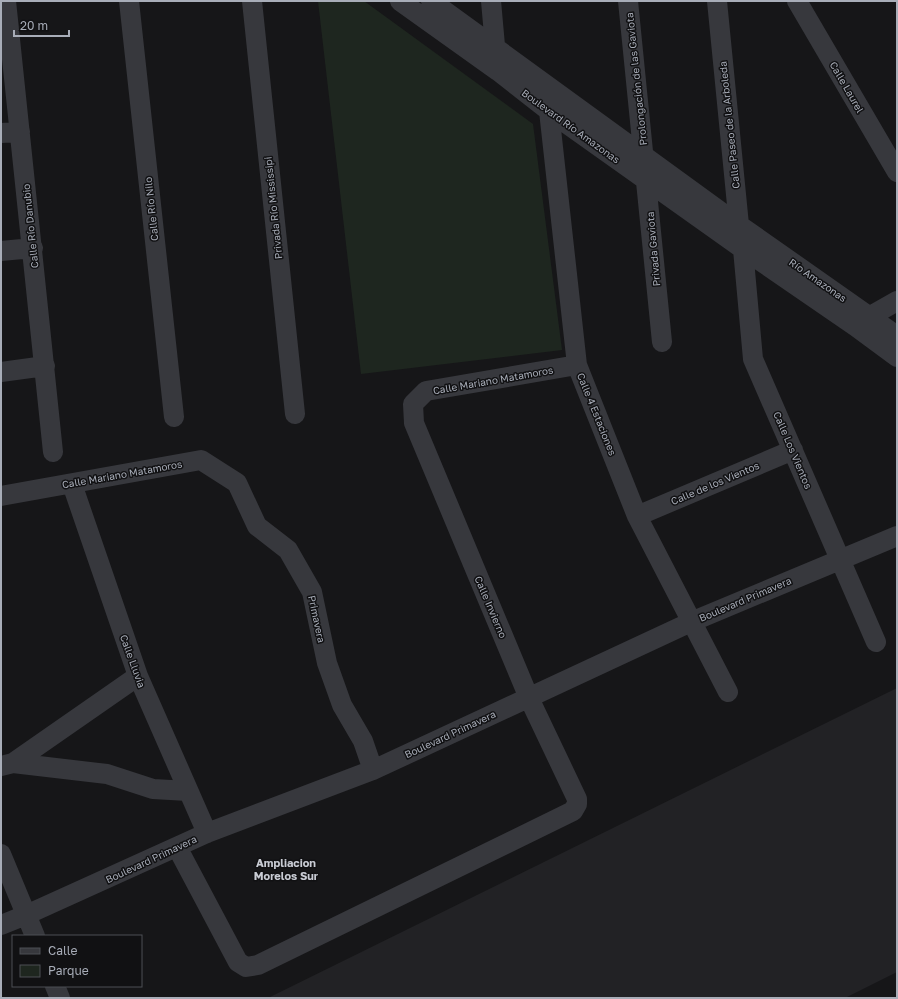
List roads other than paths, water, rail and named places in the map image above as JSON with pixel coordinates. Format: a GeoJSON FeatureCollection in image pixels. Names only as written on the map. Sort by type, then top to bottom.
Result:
{"type":"FeatureCollection","features":[{"type":"Feature","properties":{"kind":"street","name":"Calle Río Nilo"},"geometry":{"type":"LineString","coordinates":[[129,1],[174,417]]}},
{"type":"Feature","properties":{"kind":"street","name":"Privada Río Mississipi"},"geometry":{"type":"LineString","coordinates":[[252,1],[295,414]]}},
{"type":"Feature","properties":{"kind":"street","name":"Boulevard Río Amazonas"},"geometry":{"type":"LineString","coordinates":[[400,1],[498,71],[549,111],[743,249]]}},
{"type":"Feature","properties":{"kind":"street","name":"Boulevard Río Amazonas"},"geometry":{"type":"LineString","coordinates":[[431,1],[739,225]]}},
{"type":"Feature","properties":{"kind":"street"},"geometry":{"type":"LineString","coordinates":[[491,1],[498,71]]}},
{"type":"Feature","properties":{"kind":"street","name":"Prolongación de las Gaviota"},"geometry":{"type":"LineString","coordinates":[[628,1],[644,156]]}},
{"type":"Feature","properties":{"kind":"street","name":"Calle Paseo de la Arboleda"},"geometry":{"type":"LineString","coordinates":[[717,1],[739,225],[743,249]]}},
{"type":"Feature","properties":{"kind":"street","name":"Calle Laurel"},"geometry":{"type":"LineString","coordinates":[[797,1],[897,172]]}},
{"type":"Feature","properties":{"kind":"street","name":"Calle Río Danubio"},"geometry":{"type":"LineString","coordinates":[[5,7],[11,132],[33,248],[53,452]]}},
{"type":"Feature","properties":{"kind":"street","name":"Calle 4 Estaciones"},"geometry":{"type":"LineString","coordinates":[[549,111],[577,365],[637,516],[728,692]]}},
{"type":"Feature","properties":{"kind":"street","name":"Privada Gaviota"},"geometry":{"type":"LineString","coordinates":[[644,156],[662,342]]}},
{"type":"Feature","properties":{"kind":"street","name":"Río Amazonas"},"geometry":{"type":"LineString","coordinates":[[739,225],[862,321],[897,357]]}},
{"type":"Feature","properties":{"kind":"street"},"geometry":{"type":"LineString","coordinates":[[1,251],[33,248]]}},
{"type":"Feature","properties":{"kind":"street","name":"Río Amazonas"},"geometry":{"type":"LineString","coordinates":[[743,249],[862,321],[897,336]]}},
{"type":"Feature","properties":{"kind":"street","name":"Calle Los Vientos"},"geometry":{"type":"LineString","coordinates":[[743,249],[754,360],[876,642]]}},
{"type":"Feature","properties":{"kind":"street"},"geometry":{"type":"LineString","coordinates":[[862,321],[897,301]]}},
{"type":"Feature","properties":{"kind":"street","name":"Calle Mariano Matamoros"},"geometry":{"type":"LineString","coordinates":[[413,404],[426,391],[577,365]]}},
{"type":"Feature","properties":{"kind":"street"},"geometry":{"type":"LineString","coordinates":[[1,372],[45,366]]}},
{"type":"Feature","properties":{"kind":"street","name":"Calle Invierno"},"geometry":{"type":"LineString","coordinates":[[177,847],[238,962],[246,967],[265,962],[570,813],[576,808],[577,800],[529,698],[414,423],[413,404]]}},
{"type":"Feature","properties":{"kind":"street","name":"Calle de los Vientos"},"geometry":{"type":"LineString","coordinates":[[637,516],[793,450]]}},
{"type":"Feature","properties":{"kind":"street","name":"Calle Mariano Matamoros"},"geometry":{"type":"LineString","coordinates":[[1,496],[201,460],[237,483]]}},
{"type":"Feature","properties":{"kind":"street","name":"Primavera"},"geometry":{"type":"LineString","coordinates":[[237,483],[258,526],[288,550],[312,592],[327,663],[342,705],[363,741],[373,770]]}},
{"type":"Feature","properties":{"kind":"street","name":"Calle Lluvia"},"geometry":{"type":"LineString","coordinates":[[72,484],[138,676],[207,833]]}},
{"type":"Feature","properties":{"kind":"street","name":"Boulevard Primavera"},"geometry":{"type":"LineString","coordinates":[[1,925],[26,916],[207,833],[373,770],[691,622],[897,536]]}},
{"type":"Feature","properties":{"kind":"street"},"geometry":{"type":"LineString","coordinates":[[7,764],[138,676]]}},
{"type":"Feature","properties":{"kind":"street"},"geometry":{"type":"LineString","coordinates":[[7,764],[107,774],[153,789],[188,791]]}},
{"type":"Feature","properties":{"kind":"street"},"geometry":{"type":"LineString","coordinates":[[1,854],[35,935]]}},
{"type":"Feature","properties":{"kind":"street"},"geometry":{"type":"LineString","coordinates":[[55,987],[60,998]]}},
{"type":"Feature","properties":{"kind":"district","name":"Ampliacion Morelos Sur"},"geometry":{"type":"Point","coordinates":[286,868]}}]}
